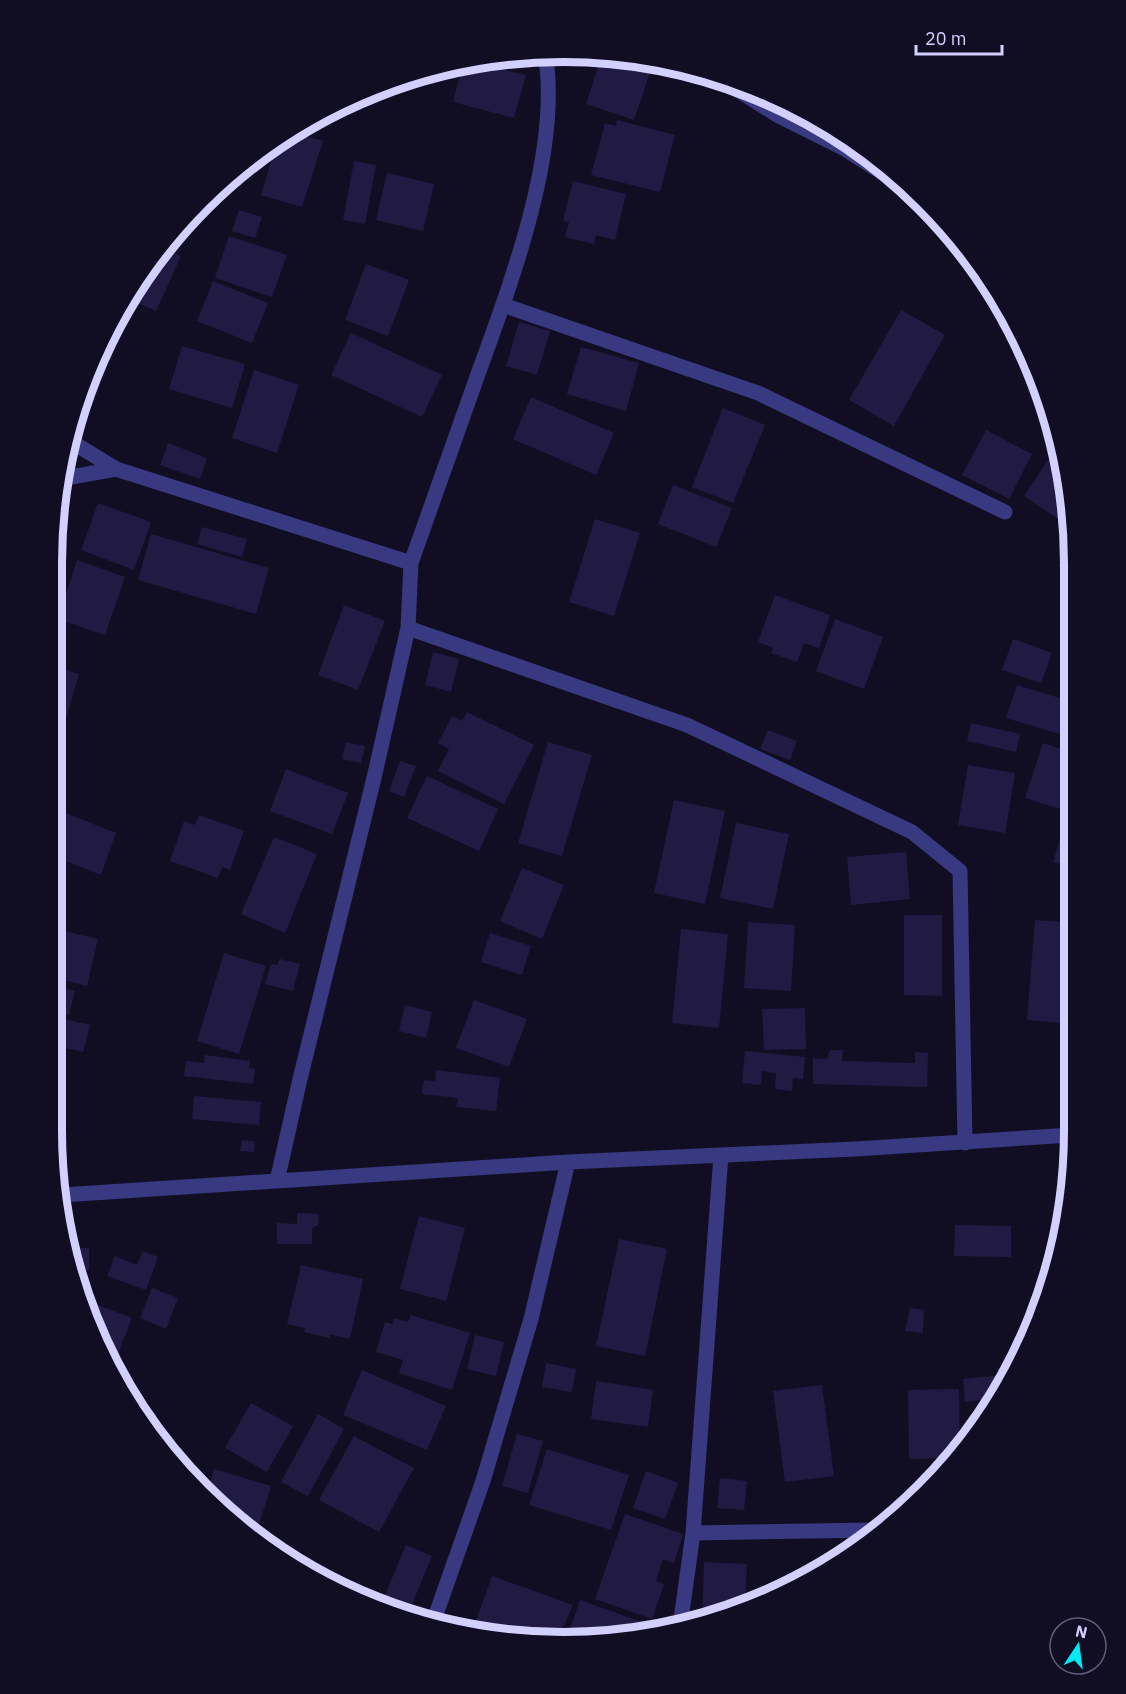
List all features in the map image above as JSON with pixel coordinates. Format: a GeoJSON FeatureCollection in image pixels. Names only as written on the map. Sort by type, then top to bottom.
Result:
{"type":"FeatureCollection","features":[{"type":"Feature","properties":{"kind":"street"},"geometry":{"type":"LineString","coordinates":[[277,1181],[408,628],[411,563],[503,305],[539,176],[547,120],[546,63]]}},
{"type":"Feature","properties":{"kind":"street"},"geometry":{"type":"LineString","coordinates":[[751,98],[777,115],[856,156]]}},
{"type":"Feature","properties":{"kind":"street"},"geometry":{"type":"LineString","coordinates":[[503,305],[758,393],[1005,512]]}},
{"type":"Feature","properties":{"kind":"street"},"geometry":{"type":"LineString","coordinates":[[76,445],[116,469],[411,563]]}},
{"type":"Feature","properties":{"kind":"street"},"geometry":{"type":"LineString","coordinates":[[69,477],[116,469]]}},
{"type":"Feature","properties":{"kind":"street"},"geometry":{"type":"LineString","coordinates":[[408,628],[687,725],[912,832],[960,871],[964,1143]]}},
{"type":"Feature","properties":{"kind":"street"},"geometry":{"type":"LineString","coordinates":[[66,1195],[568,1162],[964,1143],[1064,1136]]}},
{"type":"Feature","properties":{"kind":"street"},"geometry":{"type":"LineString","coordinates":[[681,1618],[693,1533],[721,1155]]}},
{"type":"Feature","properties":{"kind":"street"},"geometry":{"type":"LineString","coordinates":[[436,1616],[483,1481],[531,1319],[568,1162]]}},
{"type":"Feature","properties":{"kind":"street"},"geometry":{"type":"LineString","coordinates":[[693,1533],[866,1530]]}},
{"type":"Feature","properties":{"kind":"building"},"geometry":{"type":"Polygon","coordinates":[[[599,63],[651,70],[634,120],[586,104],[599,63]]]}},
{"type":"Feature","properties":{"kind":"building"},"geometry":{"type":"Polygon","coordinates":[[[492,67],[526,75],[514,118],[453,102],[461,72],[492,67]]]}},
{"type":"Feature","properties":{"kind":"building"},"geometry":{"type":"Polygon","coordinates":[[[617,120],[675,135],[660,192],[591,175],[605,123],[616,126],[617,120]]]}},
{"type":"Feature","properties":{"kind":"building"},"geometry":{"type":"Polygon","coordinates":[[[302,135],[323,141],[302,207],[261,195],[274,153],[302,135]]]}},
{"type":"Feature","properties":{"kind":"building"},"geometry":{"type":"Polygon","coordinates":[[[354,161],[376,165],[365,224],[343,220],[354,161]]]}},
{"type":"Feature","properties":{"kind":"building"},"geometry":{"type":"Polygon","coordinates":[[[387,173],[434,184],[423,231],[376,220],[387,173]]]}},
{"type":"Feature","properties":{"kind":"building"},"geometry":{"type":"Polygon","coordinates":[[[573,181],[626,194],[615,240],[596,235],[594,244],[565,237],[569,222],[563,221],[573,181]]]}},
{"type":"Feature","properties":{"kind":"building"},"geometry":{"type":"Polygon","coordinates":[[[239,210],[262,217],[255,238],[232,231],[239,210]]]}},
{"type":"Feature","properties":{"kind":"building"},"geometry":{"type":"Polygon","coordinates":[[[229,236],[287,255],[272,297],[215,278],[229,236]]]}},
{"type":"Feature","properties":{"kind":"building"},"geometry":{"type":"Polygon","coordinates":[[[170,251],[181,256],[156,311],[135,302],[170,251]]]}},
{"type":"Feature","properties":{"kind":"building"},"geometry":{"type":"Polygon","coordinates":[[[366,264],[409,280],[388,336],[345,320],[366,264]]]}},
{"type":"Feature","properties":{"kind":"building"},"geometry":{"type":"Polygon","coordinates":[[[213,281],[268,303],[252,343],[197,321],[213,281]]]}},
{"type":"Feature","properties":{"kind":"building"},"geometry":{"type":"Polygon","coordinates":[[[901,310],[945,335],[894,426],[849,400],[901,310]]]}},
{"type":"Feature","properties":{"kind":"building"},"geometry":{"type":"Polygon","coordinates":[[[519,322],[550,331],[537,375],[506,366],[519,322]]]}},
{"type":"Feature","properties":{"kind":"building"},"geometry":{"type":"Polygon","coordinates":[[[351,333],[442,375],[422,417],[331,375],[351,333]]]}},
{"type":"Feature","properties":{"kind":"building"},"geometry":{"type":"Polygon","coordinates":[[[182,346],[245,364],[232,408],[169,389],[182,346]]]}},
{"type":"Feature","properties":{"kind":"building"},"geometry":{"type":"Polygon","coordinates":[[[581,347],[639,363],[626,411],[567,394],[581,347]]]}},
{"type":"Feature","properties":{"kind":"building"},"geometry":{"type":"Polygon","coordinates":[[[254,370],[299,385],[277,453],[232,438],[254,370]]]}},
{"type":"Feature","properties":{"kind":"building"},"geometry":{"type":"Polygon","coordinates":[[[531,397],[614,433],[596,475],[513,439],[531,397]]]}},
{"type":"Feature","properties":{"kind":"building"},"geometry":{"type":"Polygon","coordinates":[[[723,408],[765,425],[733,503],[692,487],[723,408]]]}},
{"type":"Feature","properties":{"kind":"building"},"geometry":{"type":"Polygon","coordinates":[[[986,430],[1032,454],[1009,499],[962,475],[986,430]]]}},
{"type":"Feature","properties":{"kind":"building"},"geometry":{"type":"Polygon","coordinates":[[[168,443],[207,458],[200,479],[160,465],[168,443]]]}},
{"type":"Feature","properties":{"kind":"building"},"geometry":{"type":"Polygon","coordinates":[[[1052,454],[1060,498],[1061,521],[1024,496],[1052,454]]]}},
{"type":"Feature","properties":{"kind":"building"},"geometry":{"type":"Polygon","coordinates":[[[673,485],[732,508],[716,547],[658,524],[673,485]]]}},
{"type":"Feature","properties":{"kind":"building"},"geometry":{"type":"Polygon","coordinates":[[[98,503],[151,522],[134,570],[81,550],[98,503]]]}},
{"type":"Feature","properties":{"kind":"building"},"geometry":{"type":"Polygon","coordinates":[[[595,519],[640,533],[614,616],[569,602],[595,519]]]}},
{"type":"Feature","properties":{"kind":"building"},"geometry":{"type":"Polygon","coordinates":[[[202,527],[247,539],[242,557],[197,544],[202,527]]]}},
{"type":"Feature","properties":{"kind":"building"},"geometry":{"type":"Polygon","coordinates":[[[151,534],[269,568],[256,614],[138,580],[151,534]]]}},
{"type":"Feature","properties":{"kind":"building"},"geometry":{"type":"Polygon","coordinates":[[[1064,553],[1064,568],[1058,566],[1064,553]]]}},
{"type":"Feature","properties":{"kind":"building"},"geometry":{"type":"Polygon","coordinates":[[[62,554],[66,555],[62,568],[62,554]]]}},
{"type":"Feature","properties":{"kind":"building"},"geometry":{"type":"Polygon","coordinates":[[[77,560],[125,577],[105,635],[62,620],[62,607],[77,560]]]}},
{"type":"Feature","properties":{"kind":"building"},"geometry":{"type":"Polygon","coordinates":[[[775,595],[830,615],[819,648],[804,643],[797,662],[771,653],[773,648],[758,642],[775,595]]]}},
{"type":"Feature","properties":{"kind":"building"},"geometry":{"type":"Polygon","coordinates":[[[344,605],[385,621],[358,690],[318,675],[344,605]]]}},
{"type":"Feature","properties":{"kind":"building"},"geometry":{"type":"Polygon","coordinates":[[[835,619],[883,637],[864,689],[816,671],[835,619]]]}},
{"type":"Feature","properties":{"kind":"building"},"geometry":{"type":"Polygon","coordinates":[[[1013,639],[1052,653],[1041,683],[1002,670],[1013,639]]]}},
{"type":"Feature","properties":{"kind":"building"},"geometry":{"type":"Polygon","coordinates":[[[433,652],[459,659],[451,692],[425,685],[433,652]]]}},
{"type":"Feature","properties":{"kind":"building"},"geometry":{"type":"Polygon","coordinates":[[[62,656],[64,657],[64,669],[79,674],[62,732],[62,656]]]}},
{"type":"Feature","properties":{"kind":"building"},"geometry":{"type":"Polygon","coordinates":[[[1017,685],[1064,699],[1064,735],[1006,718],[1017,685]]]}},
{"type":"Feature","properties":{"kind":"building"},"geometry":{"type":"Polygon","coordinates":[[[467,712],[534,745],[504,804],[438,771],[449,749],[438,743],[452,716],[462,721],[467,712]]]}},
{"type":"Feature","properties":{"kind":"building"},"geometry":{"type":"Polygon","coordinates":[[[971,723],[1020,734],[1016,752],[967,741],[971,723]]]}},
{"type":"Feature","properties":{"kind":"building"},"geometry":{"type":"Polygon","coordinates":[[[768,730],[797,741],[790,760],[760,749],[768,730]]]}},
{"type":"Feature","properties":{"kind":"building"},"geometry":{"type":"Polygon","coordinates":[[[346,742],[365,746],[361,763],[342,759],[346,742]]]}},
{"type":"Feature","properties":{"kind":"building"},"geometry":{"type":"Polygon","coordinates":[[[548,742],[592,755],[562,856],[518,843],[548,742]]]}},
{"type":"Feature","properties":{"kind":"building"},"geometry":{"type":"Polygon","coordinates":[[[1043,743],[1064,750],[1064,797],[1060,809],[1025,798],[1043,743]]]}},
{"type":"Feature","properties":{"kind":"building"},"geometry":{"type":"Polygon","coordinates":[[[400,761],[416,766],[404,797],[389,791],[400,761]]]}},
{"type":"Feature","properties":{"kind":"building"},"geometry":{"type":"Polygon","coordinates":[[[968,765],[1015,773],[1005,833],[958,825],[968,765]]]}},
{"type":"Feature","properties":{"kind":"building"},"geometry":{"type":"Polygon","coordinates":[[[286,769],[348,793],[332,834],[270,811],[286,769]]]}},
{"type":"Feature","properties":{"kind":"building"},"geometry":{"type":"Polygon","coordinates":[[[427,776],[498,809],[479,851],[407,818],[427,776]]]}},
{"type":"Feature","properties":{"kind":"building"},"geometry":{"type":"Polygon","coordinates":[[[674,800],[725,811],[705,904],[654,893],[674,800]]]}},
{"type":"Feature","properties":{"kind":"building"},"geometry":{"type":"Polygon","coordinates":[[[62,812],[116,833],[101,875],[62,860],[62,812]]]}},
{"type":"Feature","properties":{"kind":"building"},"geometry":{"type":"Polygon","coordinates":[[[199,815],[244,831],[230,870],[222,867],[218,878],[170,861],[184,821],[195,825],[199,815]]]}},
{"type":"Feature","properties":{"kind":"building"},"geometry":{"type":"Polygon","coordinates":[[[736,823],[789,834],[773,909],[720,898],[736,823]]]}},
{"type":"Feature","properties":{"kind":"building"},"geometry":{"type":"Polygon","coordinates":[[[1064,825],[1064,865],[1053,862],[1064,825]]]}},
{"type":"Feature","properties":{"kind":"building"},"geometry":{"type":"Polygon","coordinates":[[[274,837],[317,854],[285,933],[241,914],[274,837]]]}},
{"type":"Feature","properties":{"kind":"building"},"geometry":{"type":"Polygon","coordinates":[[[906,852],[910,899],[851,905],[847,857],[906,852]]]}},
{"type":"Feature","properties":{"kind":"building"},"geometry":{"type":"Polygon","coordinates":[[[522,868],[564,885],[542,939],[500,921],[522,868]]]}},
{"type":"Feature","properties":{"kind":"building"},"geometry":{"type":"Polygon","coordinates":[[[1064,871],[1064,887],[1059,885],[1064,871]]]}},
{"type":"Feature","properties":{"kind":"building"},"geometry":{"type":"Polygon","coordinates":[[[904,915],[942,915],[942,996],[904,995],[904,915]]]}},
{"type":"Feature","properties":{"kind":"building"},"geometry":{"type":"Polygon","coordinates":[[[1035,920],[1064,922],[1064,1023],[1027,1020],[1035,920]]]}},
{"type":"Feature","properties":{"kind":"building"},"geometry":{"type":"Polygon","coordinates":[[[748,922],[795,925],[791,991],[744,988],[748,922]]]}},
{"type":"Feature","properties":{"kind":"building"},"geometry":{"type":"Polygon","coordinates":[[[681,929],[728,934],[719,1028],[672,1023],[681,929]]]}},
{"type":"Feature","properties":{"kind":"building"},"geometry":{"type":"Polygon","coordinates":[[[62,930],[98,939],[87,986],[62,980],[62,930]]]}},
{"type":"Feature","properties":{"kind":"building"},"geometry":{"type":"Polygon","coordinates":[[[490,933],[531,946],[522,975],[481,962],[490,933]]]}},
{"type":"Feature","properties":{"kind":"building"},"geometry":{"type":"Polygon","coordinates":[[[224,953],[266,966],[239,1054],[197,1041],[224,953]]]}},
{"type":"Feature","properties":{"kind":"building"},"geometry":{"type":"Polygon","coordinates":[[[280,959],[300,964],[293,991],[265,984],[271,964],[277,965],[280,959]]]}},
{"type":"Feature","properties":{"kind":"building"},"geometry":{"type":"Polygon","coordinates":[[[62,988],[75,991],[69,1015],[62,1013],[62,988]]]}},
{"type":"Feature","properties":{"kind":"building"},"geometry":{"type":"Polygon","coordinates":[[[474,1000],[527,1019],[509,1067],[456,1048],[474,1000]]]}},
{"type":"Feature","properties":{"kind":"building"},"geometry":{"type":"Polygon","coordinates":[[[405,1005],[432,1012],[426,1038],[399,1031],[405,1005]]]}},
{"type":"Feature","properties":{"kind":"building"},"geometry":{"type":"Polygon","coordinates":[[[805,1008],[806,1049],[764,1050],[762,1009],[805,1008]]]}},
{"type":"Feature","properties":{"kind":"building"},"geometry":{"type":"Polygon","coordinates":[[[62,1018],[90,1025],[83,1052],[62,1047],[62,1018]]]}},
{"type":"Feature","properties":{"kind":"building"},"geometry":{"type":"Polygon","coordinates":[[[830,1050],[843,1050],[842,1061],[915,1063],[915,1052],[928,1053],[927,1087],[813,1084],[813,1058],[827,1059],[830,1050]]]}},
{"type":"Feature","properties":{"kind":"building"},"geometry":{"type":"Polygon","coordinates":[[[745,1051],[805,1057],[803,1079],[793,1078],[792,1091],[775,1089],[776,1073],[762,1071],[761,1085],[742,1083],[745,1051]]]}},
{"type":"Feature","properties":{"kind":"building"},"geometry":{"type":"Polygon","coordinates":[[[205,1055],[250,1061],[249,1068],[255,1069],[253,1084],[184,1076],[186,1061],[204,1063],[205,1055]]]}},
{"type":"Feature","properties":{"kind":"building"},"geometry":{"type":"Polygon","coordinates":[[[436,1070],[500,1078],[496,1111],[456,1107],[458,1098],[422,1094],[424,1080],[435,1081],[436,1070]]]}},
{"type":"Feature","properties":{"kind":"building"},"geometry":{"type":"Polygon","coordinates":[[[194,1096],[261,1102],[259,1125],[192,1119],[194,1096]]]}},
{"type":"Feature","properties":{"kind":"building"},"geometry":{"type":"Polygon","coordinates":[[[242,1140],[255,1142],[254,1152],[240,1151],[242,1140]]]}},
{"type":"Feature","properties":{"kind":"building"},"geometry":{"type":"Polygon","coordinates":[[[297,1213],[319,1214],[318,1225],[312,1228],[312,1244],[277,1244],[277,1223],[297,1224],[297,1213]]]}},
{"type":"Feature","properties":{"kind":"building"},"geometry":{"type":"Polygon","coordinates":[[[419,1216],[465,1228],[446,1301],[400,1289],[419,1216]]]}},
{"type":"Feature","properties":{"kind":"building"},"geometry":{"type":"Polygon","coordinates":[[[955,1225],[1011,1226],[1011,1257],[954,1256],[955,1225]]]}},
{"type":"Feature","properties":{"kind":"building"},"geometry":{"type":"Polygon","coordinates":[[[619,1239],[667,1249],[645,1356],[596,1346],[619,1239]]]}},
{"type":"Feature","properties":{"kind":"building"},"geometry":{"type":"Polygon","coordinates":[[[76,1248],[89,1248],[89,1270],[82,1270],[76,1248]]]}},
{"type":"Feature","properties":{"kind":"building"},"geometry":{"type":"Polygon","coordinates":[[[143,1251],[158,1257],[146,1290],[107,1276],[115,1256],[137,1265],[143,1251]]]}},
{"type":"Feature","properties":{"kind":"building"},"geometry":{"type":"Polygon","coordinates":[[[301,1265],[363,1279],[350,1339],[330,1334],[330,1338],[304,1332],[305,1328],[287,1324],[301,1265]]]}},
{"type":"Feature","properties":{"kind":"building"},"geometry":{"type":"Polygon","coordinates":[[[152,1288],[178,1298],[166,1329],[140,1318],[152,1288]]]}},
{"type":"Feature","properties":{"kind":"building"},"geometry":{"type":"Polygon","coordinates":[[[92,1303],[132,1318],[116,1358],[92,1303]]]}},
{"type":"Feature","properties":{"kind":"building"},"geometry":{"type":"Polygon","coordinates":[[[910,1308],[924,1310],[923,1333],[905,1331],[910,1308]]]}},
{"type":"Feature","properties":{"kind":"building"},"geometry":{"type":"Polygon","coordinates":[[[411,1315],[470,1333],[452,1390],[399,1373],[403,1360],[376,1352],[385,1322],[392,1324],[394,1318],[408,1322],[411,1315]]]}},
{"type":"Feature","properties":{"kind":"building"},"geometry":{"type":"Polygon","coordinates":[[[475,1335],[504,1342],[496,1376],[467,1369],[475,1335]]]}},
{"type":"Feature","properties":{"kind":"building"},"geometry":{"type":"Polygon","coordinates":[[[546,1363],[576,1369],[572,1392],[542,1387],[546,1363]]]}},
{"type":"Feature","properties":{"kind":"building"},"geometry":{"type":"Polygon","coordinates":[[[362,1370],[446,1406],[427,1450],[343,1415],[362,1370]]]}},
{"type":"Feature","properties":{"kind":"building"},"geometry":{"type":"Polygon","coordinates":[[[1001,1375],[987,1399],[965,1402],[963,1379],[1001,1375]]]}},
{"type":"Feature","properties":{"kind":"building"},"geometry":{"type":"Polygon","coordinates":[[[596,1381],[653,1390],[648,1427],[591,1419],[596,1381]]]}},
{"type":"Feature","properties":{"kind":"building"},"geometry":{"type":"Polygon","coordinates":[[[822,1385],[834,1476],[785,1482],[773,1391],[822,1385]]]}},
{"type":"Feature","properties":{"kind":"building"},"geometry":{"type":"Polygon","coordinates":[[[959,1389],[960,1438],[943,1458],[909,1459],[908,1390],[959,1389]]]}},
{"type":"Feature","properties":{"kind":"building"},"geometry":{"type":"Polygon","coordinates":[[[251,1403],[293,1426],[267,1472],[225,1448],[251,1403]]]}},
{"type":"Feature","properties":{"kind":"building"},"geometry":{"type":"Polygon","coordinates":[[[318,1414],[344,1429],[308,1496],[281,1482],[318,1414]]]}},
{"type":"Feature","properties":{"kind":"building"},"geometry":{"type":"Polygon","coordinates":[[[517,1434],[543,1441],[528,1493],[502,1486],[517,1434]]]}},
{"type":"Feature","properties":{"kind":"building"},"geometry":{"type":"Polygon","coordinates":[[[354,1436],[414,1468],[379,1532],[319,1500],[354,1436]]]}},
{"type":"Feature","properties":{"kind":"building"},"geometry":{"type":"Polygon","coordinates":[[[547,1449],[629,1475],[611,1530],[529,1505],[547,1449]]]}},
{"type":"Feature","properties":{"kind":"building"},"geometry":{"type":"Polygon","coordinates":[[[214,1469],[271,1486],[258,1528],[232,1508],[209,1487],[214,1469]]]}},
{"type":"Feature","properties":{"kind":"building"},"geometry":{"type":"Polygon","coordinates":[[[646,1471],[678,1483],[665,1519],[633,1508],[646,1471]]]}},
{"type":"Feature","properties":{"kind":"building"},"geometry":{"type":"Polygon","coordinates":[[[720,1478],[747,1481],[744,1510],[717,1508],[720,1478]]]}},
{"type":"Feature","properties":{"kind":"building"},"geometry":{"type":"Polygon","coordinates":[[[625,1514],[683,1534],[674,1563],[663,1559],[656,1581],[664,1584],[652,1619],[595,1599],[625,1514]]]}},
{"type":"Feature","properties":{"kind":"building"},"geometry":{"type":"Polygon","coordinates":[[[406,1545],[432,1556],[410,1608],[383,1599],[406,1545]]]}},
{"type":"Feature","properties":{"kind":"building"},"geometry":{"type":"Polygon","coordinates":[[[704,1562],[747,1564],[745,1598],[702,1612],[704,1562]]]}},
{"type":"Feature","properties":{"kind":"building"},"geometry":{"type":"Polygon","coordinates":[[[492,1576],[573,1605],[561,1632],[498,1628],[475,1623],[492,1576]]]}},
{"type":"Feature","properties":{"kind":"building"},"geometry":{"type":"Polygon","coordinates":[[[580,1600],[649,1625],[596,1631],[569,1632],[580,1600]]]}}]}
